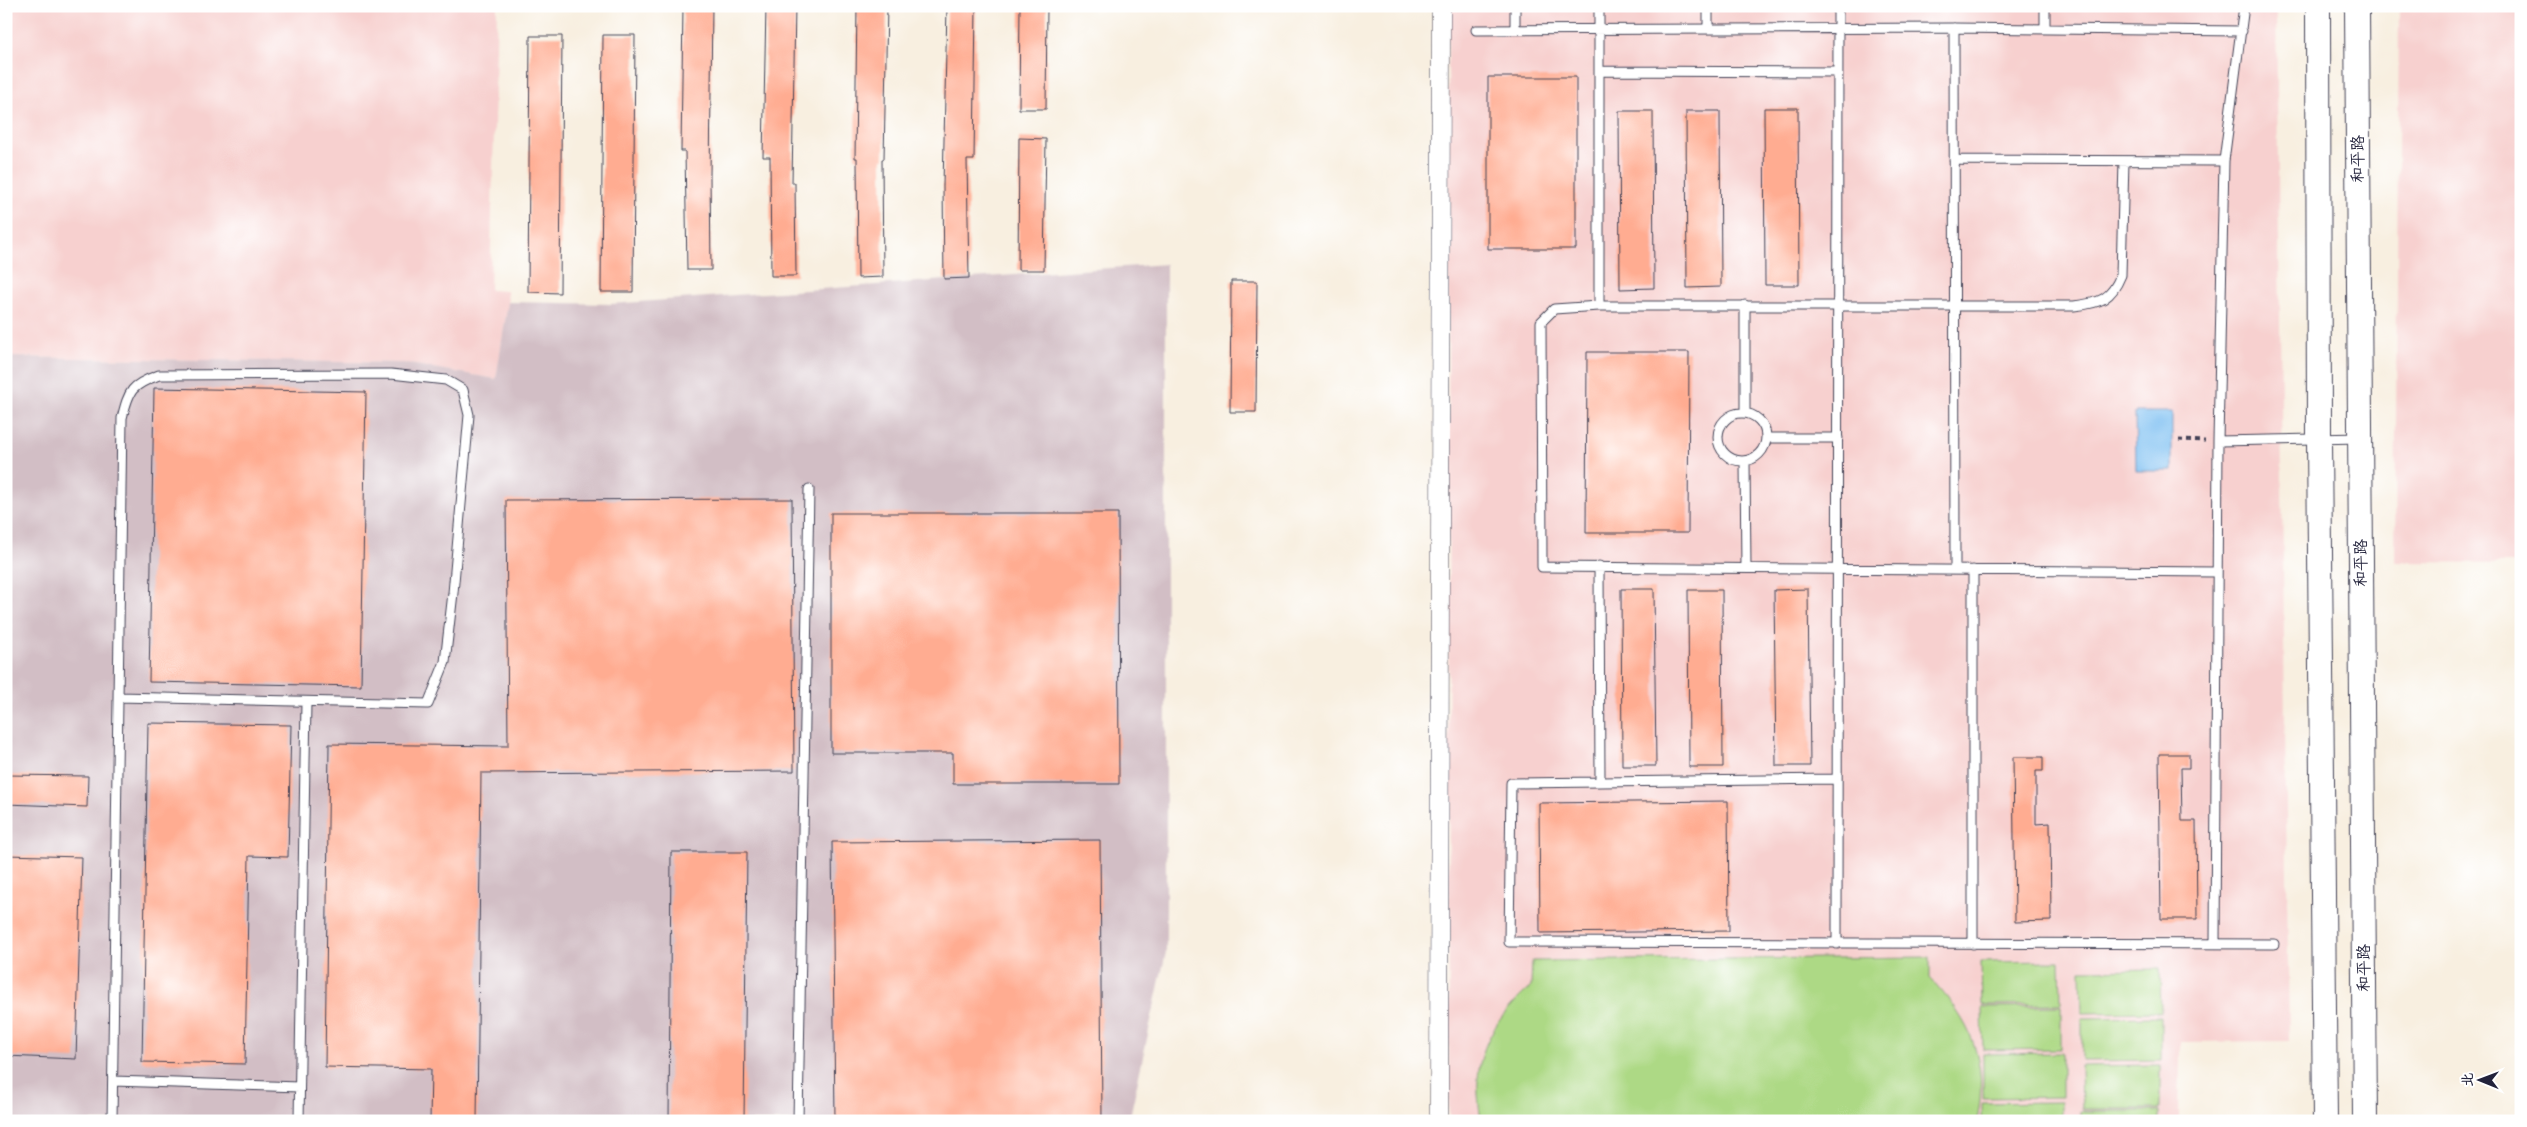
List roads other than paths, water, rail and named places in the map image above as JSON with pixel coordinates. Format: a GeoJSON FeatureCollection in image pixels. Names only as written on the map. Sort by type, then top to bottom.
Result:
{"type":"FeatureCollection","features":[{"type":"Feature","properties":{"kind":"main road"},"geometry":{"type":"LineString","coordinates":[[2318,6],[2319,439],[2325,1121]]}},
{"type":"Feature","properties":{"kind":"main road","name":"和平路"},"geometry":{"type":"LineString","coordinates":[[2357,6],[2365,1121]]}},
{"type":"Feature","properties":{"kind":"street"},"geometry":{"type":"LineString","coordinates":[[1439,1121],[1441,6]]}},
{"type":"Feature","properties":{"kind":"lane"},"geometry":{"type":"LineString","coordinates":[[1515,6],[1515,29]]}},
{"type":"Feature","properties":{"kind":"lane"},"geometry":{"type":"LineString","coordinates":[[1599,6],[1599,306]]}},
{"type":"Feature","properties":{"kind":"lane"},"geometry":{"type":"LineString","coordinates":[[1708,6],[1708,29]]}},
{"type":"Feature","properties":{"kind":"lane"},"geometry":{"type":"LineString","coordinates":[[1837,944],[1838,6]]}},
{"type":"Feature","properties":{"kind":"lane"},"geometry":{"type":"LineString","coordinates":[[2045,6],[2045,29]]}},
{"type":"Feature","properties":{"kind":"lane"},"geometry":{"type":"LineString","coordinates":[[2215,944],[2218,441],[2224,161],[2244,6]]}},
{"type":"Feature","properties":{"kind":"lane"},"geometry":{"type":"LineString","coordinates":[[1476,30],[1954,28],[2242,31]]}},
{"type":"Feature","properties":{"kind":"lane"},"geometry":{"type":"LineString","coordinates":[[1954,28],[1955,569]]}},
{"type":"Feature","properties":{"kind":"lane"},"geometry":{"type":"LineString","coordinates":[[1599,71],[1838,72]]}},
{"type":"Feature","properties":{"kind":"lane"},"geometry":{"type":"LineString","coordinates":[[1954,160],[2224,161]]}},
{"type":"Feature","properties":{"kind":"lane"},"geometry":{"type":"LineString","coordinates":[[2124,161],[2121,275],[2114,291],[2092,304],[2074,306],[1599,306],[1554,309],[1541,322],[1542,567],[2217,572]]}},
{"type":"Feature","properties":{"kind":"lane"},"geometry":{"type":"LineString","coordinates":[[1745,305],[1745,413]]}},
{"type":"Feature","properties":{"kind":"lane"},"geometry":{"type":"LineString","coordinates":[[112,1121],[113,1081],[118,697],[122,418],[128,394],[139,382],[159,374],[391,374],[446,380],[463,390],[468,415],[453,593],[444,662],[428,704],[118,697]]}},
{"type":"Feature","properties":{"kind":"lane"},"geometry":{"type":"LineString","coordinates":[[1745,413],[1759,420],[1766,438],[1763,449],[1758,455],[1745,461],[1728,457],[1719,444],[1718,436],[1720,428],[1730,417],[1745,413]]}},
{"type":"Feature","properties":{"kind":"lane"},"geometry":{"type":"LineString","coordinates":[[1766,438],[1838,438]]}},
{"type":"Feature","properties":{"kind":"lane"},"geometry":{"type":"LineString","coordinates":[[2218,441],[2360,438]]}},
{"type":"Feature","properties":{"kind":"lane"},"geometry":{"type":"LineString","coordinates":[[1745,461],[1746,568]]}},
{"type":"Feature","properties":{"kind":"lane"},"geometry":{"type":"LineString","coordinates":[[798,1121],[809,489]]}},
{"type":"Feature","properties":{"kind":"lane"},"geometry":{"type":"LineString","coordinates":[[1599,566],[1600,781]]}},
{"type":"Feature","properties":{"kind":"lane"},"geometry":{"type":"LineString","coordinates":[[1973,570],[1973,944]]}},
{"type":"Feature","properties":{"kind":"lane"},"geometry":{"type":"LineString","coordinates":[[298,1121],[306,702]]}},
{"type":"Feature","properties":{"kind":"lane"},"geometry":{"type":"LineString","coordinates":[[1837,779],[1510,783],[1509,942],[2274,944]]}},
{"type":"Feature","properties":{"kind":"lane"},"geometry":{"type":"LineString","coordinates":[[113,1081],[299,1087]]}},
{"type":"Feature","properties":{"kind":"water"},"geometry":{"type":"Polygon","coordinates":[[[2135,412],[2172,412],[2172,471],[2136,471],[2135,412]]]}}]}
